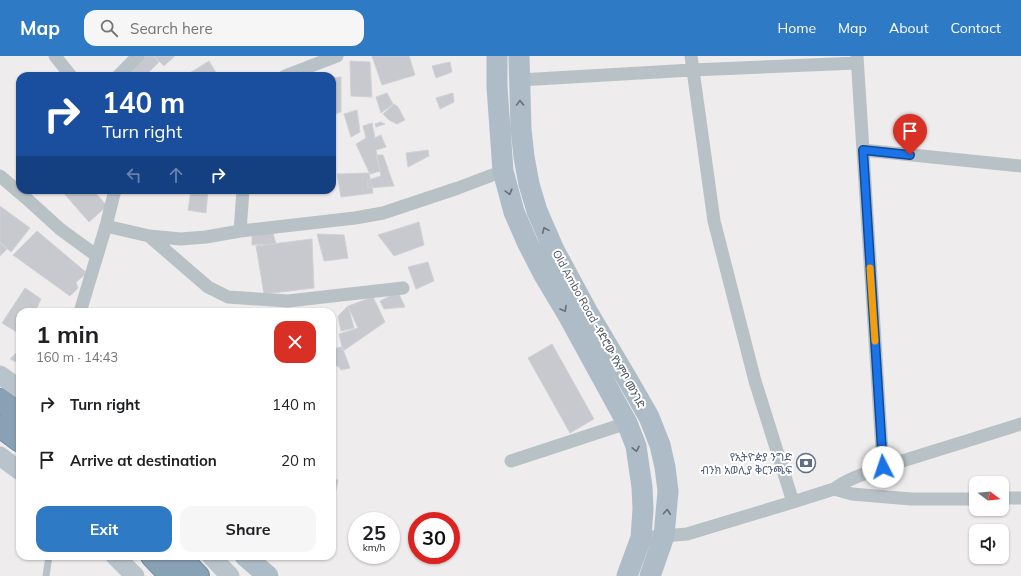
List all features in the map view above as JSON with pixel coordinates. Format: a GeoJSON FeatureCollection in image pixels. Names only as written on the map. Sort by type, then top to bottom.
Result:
{"type":"FeatureCollection","features":[{"type":"Feature","properties":{"kind":"highway"},"geometry":{"type":"LineString","coordinates":[[0,400],[16,412]]}},
{"type":"Feature","properties":{"kind":"highway"},"geometry":{"type":"LineString","coordinates":[[0,426],[16,438]]}},
{"type":"Feature","properties":{"kind":"highway"},"geometry":{"type":"LineString","coordinates":[[156,560],[171,576]]}},
{"type":"Feature","properties":{"kind":"highway"},"geometry":{"type":"LineString","coordinates":[[183,560],[198,576]]}},
{"type":"Feature","properties":{"kind":"main road","name":"Old Ambo Road -የድሮው የአምቦ መንገድ"},"geometry":{"type":"LineString","coordinates":[[497,56],[497,87],[503,171],[514,212],[544,275],[569,317],[626,423],[636,446],[642,487],[643,509],[641,538],[626,576]]}},
{"type":"Feature","properties":{"kind":"main road","name":"Old Ambo Road -የድሮው የአምቦ መንገድ"},"geometry":{"type":"LineString","coordinates":[[519,56],[521,129],[524,157],[529,184],[537,211],[554,250],[587,311],[649,417],[660,445],[668,491],[664,536],[650,576]]}},
{"type":"Feature","properties":{"kind":"main road"},"geometry":{"type":"LineString","coordinates":[[0,375],[16,386]]}},
{"type":"Feature","properties":{"kind":"main road"},"geometry":{"type":"LineString","coordinates":[[0,456],[16,468]]}},
{"type":"Feature","properties":{"kind":"main road"},"geometry":{"type":"LineString","coordinates":[[119,560],[135,576]]}},
{"type":"Feature","properties":{"kind":"main road"},"geometry":{"type":"LineString","coordinates":[[215,560],[230,576]]}},
{"type":"Feature","properties":{"kind":"main road"},"geometry":{"type":"LineString","coordinates":[[250,560],[268,576]]}},
{"type":"Feature","properties":{"kind":"street"},"geometry":{"type":"LineString","coordinates":[[55,56],[68,72]]}},
{"type":"Feature","properties":{"kind":"street"},"geometry":{"type":"LineString","coordinates":[[122,72],[138,56]]}},
{"type":"Feature","properties":{"kind":"street"},"geometry":{"type":"LineString","coordinates":[[295,72],[337,56]]}},
{"type":"Feature","properties":{"kind":"street"},"geometry":{"type":"LineString","coordinates":[[691,56],[714,222],[756,381],[793,502]]}},
{"type":"Feature","properties":{"kind":"street"},"geometry":{"type":"LineString","coordinates":[[519,80],[857,60],[883,467]]}},
{"type":"Feature","properties":{"kind":"street"},"geometry":{"type":"LineString","coordinates":[[863,150],[1021,166]]}},
{"type":"Feature","properties":{"kind":"street"},"geometry":{"type":"LineString","coordinates":[[106,226],[149,236],[180,239],[355,218],[383,213],[503,171]]}},
{"type":"Feature","properties":{"kind":"street"},"geometry":{"type":"LineString","coordinates":[[0,176],[16,190]]}},
{"type":"Feature","properties":{"kind":"street"},"geometry":{"type":"LineString","coordinates":[[21,194],[60,229],[97,256]]}},
{"type":"Feature","properties":{"kind":"street"},"geometry":{"type":"LineString","coordinates":[[81,308],[114,194]]}},
{"type":"Feature","properties":{"kind":"street"},"geometry":{"type":"LineString","coordinates":[[240,231],[243,194]]}},
{"type":"Feature","properties":{"kind":"street"},"geometry":{"type":"LineString","coordinates":[[149,236],[208,287],[228,297],[288,301],[402,288]]}},
{"type":"Feature","properties":{"kind":"street"},"geometry":{"type":"LineString","coordinates":[[511,461],[626,423]]}},
{"type":"Feature","properties":{"kind":"street"},"geometry":{"type":"LineString","coordinates":[[641,538],[687,534],[834,489],[840,484],[883,467],[1021,424]]}},
{"type":"Feature","properties":{"kind":"street"},"geometry":{"type":"LineString","coordinates":[[834,489],[852,494],[910,499],[969,498]]}},
{"type":"Feature","properties":{"kind":"street"},"geometry":{"type":"LineString","coordinates":[[1009,498],[1021,498]]}},
{"type":"Feature","properties":{"kind":"lane"},"geometry":{"type":"LineString","coordinates":[[46,576],[48,560]]}},
{"type":"Feature","properties":{"kind":"building"},"geometry":{"type":"Polygon","coordinates":[[[141,56],[153,56],[159,62],[149,72],[126,72],[141,56]]]}},
{"type":"Feature","properties":{"kind":"building"},"geometry":{"type":"Polygon","coordinates":[[[154,56],[175,56],[164,66],[154,56]]]}},
{"type":"Feature","properties":{"kind":"building"},"geometry":{"type":"Polygon","coordinates":[[[372,56],[409,56],[415,75],[382,85],[372,56]]]}},
{"type":"Feature","properties":{"kind":"building"},"geometry":{"type":"Polygon","coordinates":[[[209,61],[216,72],[191,72],[209,61]]]}},
{"type":"Feature","properties":{"kind":"building"},"geometry":{"type":"Polygon","coordinates":[[[350,61],[370,62],[372,97],[351,96],[350,61]]]}},
{"type":"Feature","properties":{"kind":"building"},"geometry":{"type":"Polygon","coordinates":[[[450,62],[452,72],[436,78],[432,66],[450,62]]]}},
{"type":"Feature","properties":{"kind":"building"},"geometry":{"type":"Polygon","coordinates":[[[341,77],[341,112],[336,114],[336,78],[341,77]]]}},
{"type":"Feature","properties":{"kind":"building"},"geometry":{"type":"Polygon","coordinates":[[[387,93],[393,104],[381,113],[376,97],[387,93]]]}},
{"type":"Feature","properties":{"kind":"building"},"geometry":{"type":"Polygon","coordinates":[[[453,93],[454,102],[440,109],[436,98],[453,93]]]}},
{"type":"Feature","properties":{"kind":"building"},"geometry":{"type":"Polygon","coordinates":[[[394,104],[398,107],[405,120],[397,124],[389,120],[383,114],[394,104]]]}},
{"type":"Feature","properties":{"kind":"building"},"geometry":{"type":"Polygon","coordinates":[[[357,110],[360,132],[351,137],[344,114],[357,110]]]}},
{"type":"Feature","properties":{"kind":"building"},"geometry":{"type":"Polygon","coordinates":[[[381,122],[385,124],[376,127],[375,124],[381,122]]]}},
{"type":"Feature","properties":{"kind":"building"},"geometry":{"type":"Polygon","coordinates":[[[372,123],[375,138],[381,135],[386,147],[376,150],[380,171],[370,174],[356,144],[366,138],[363,126],[372,123]]]}},
{"type":"Feature","properties":{"kind":"building"},"geometry":{"type":"Polygon","coordinates":[[[428,150],[429,156],[408,167],[406,153],[428,150]]]}},
{"type":"Feature","properties":{"kind":"building"},"geometry":{"type":"Polygon","coordinates":[[[376,155],[383,155],[394,186],[368,188],[368,180],[381,176],[376,155]]]}},
{"type":"Feature","properties":{"kind":"building"},"geometry":{"type":"Polygon","coordinates":[[[369,173],[373,193],[341,197],[337,174],[369,173]]]}},
{"type":"Feature","properties":{"kind":"building"},"geometry":{"type":"Polygon","coordinates":[[[64,194],[96,194],[107,206],[89,222],[64,194]]]}},
{"type":"Feature","properties":{"kind":"building"},"geometry":{"type":"Polygon","coordinates":[[[190,194],[208,194],[206,213],[188,210],[190,194]]]}},
{"type":"Feature","properties":{"kind":"building"},"geometry":{"type":"Polygon","coordinates":[[[0,206],[30,228],[11,252],[0,242],[0,206]]]}},
{"type":"Feature","properties":{"kind":"building"},"geometry":{"type":"Polygon","coordinates":[[[419,222],[424,245],[394,256],[378,235],[419,222]]]}},
{"type":"Feature","properties":{"kind":"building"},"geometry":{"type":"Polygon","coordinates":[[[37,231],[87,273],[76,282],[78,288],[70,296],[13,255],[37,231]]]}},
{"type":"Feature","properties":{"kind":"building"},"geometry":{"type":"Polygon","coordinates":[[[273,233],[276,244],[252,245],[252,236],[273,233]]]}},
{"type":"Feature","properties":{"kind":"building"},"geometry":{"type":"Polygon","coordinates":[[[317,234],[344,235],[348,258],[324,261],[317,234]]]}},
{"type":"Feature","properties":{"kind":"building"},"geometry":{"type":"Polygon","coordinates":[[[312,239],[314,288],[264,294],[256,246],[312,239]]]}},
{"type":"Feature","properties":{"kind":"building"},"geometry":{"type":"Polygon","coordinates":[[[0,243],[7,249],[0,256],[0,243]]]}},
{"type":"Feature","properties":{"kind":"building"},"geometry":{"type":"Polygon","coordinates":[[[428,262],[434,281],[416,289],[408,267],[428,262]]]}},
{"type":"Feature","properties":{"kind":"building"},"geometry":{"type":"Polygon","coordinates":[[[25,288],[41,299],[37,308],[16,308],[16,332],[2,323],[25,288]]]}},
{"type":"Feature","properties":{"kind":"building"},"geometry":{"type":"Polygon","coordinates":[[[398,292],[405,307],[384,309],[380,301],[398,292]]]}},
{"type":"Feature","properties":{"kind":"building"},"geometry":{"type":"Polygon","coordinates":[[[373,297],[385,322],[343,351],[339,334],[358,328],[348,306],[373,297]]]}},
{"type":"Feature","properties":{"kind":"building"},"geometry":{"type":"Polygon","coordinates":[[[348,306],[354,328],[341,331],[338,316],[348,306]]]}},
{"type":"Feature","properties":{"kind":"building"},"geometry":{"type":"Polygon","coordinates":[[[552,344],[594,419],[570,433],[528,358],[552,344]]]}},
{"type":"Feature","properties":{"kind":"building"},"geometry":{"type":"Polygon","coordinates":[[[342,347],[350,368],[341,370],[338,366],[336,366],[336,348],[342,347]]]}},
{"type":"Feature","properties":{"kind":"building"},"geometry":{"type":"Polygon","coordinates":[[[16,353],[16,362],[10,359],[16,353]]]}},
{"type":"Feature","properties":{"kind":"slow traffic"},"geometry":{"type":"LineString","coordinates":[[870,268],[875,341]]}},
{"type":"Feature","properties":{"kind":"place","name":"የኢትዮዽያ ንግድ ብንክ አወሊያ ቅርንጫፍ"},"geometry":{"type":"Point","coordinates":[806,463]}},
{"type":"Feature","properties":{"kind":"route"},"geometry":{"type":"LineString","coordinates":[[883,467],[863,150],[910,155]]}}]}
